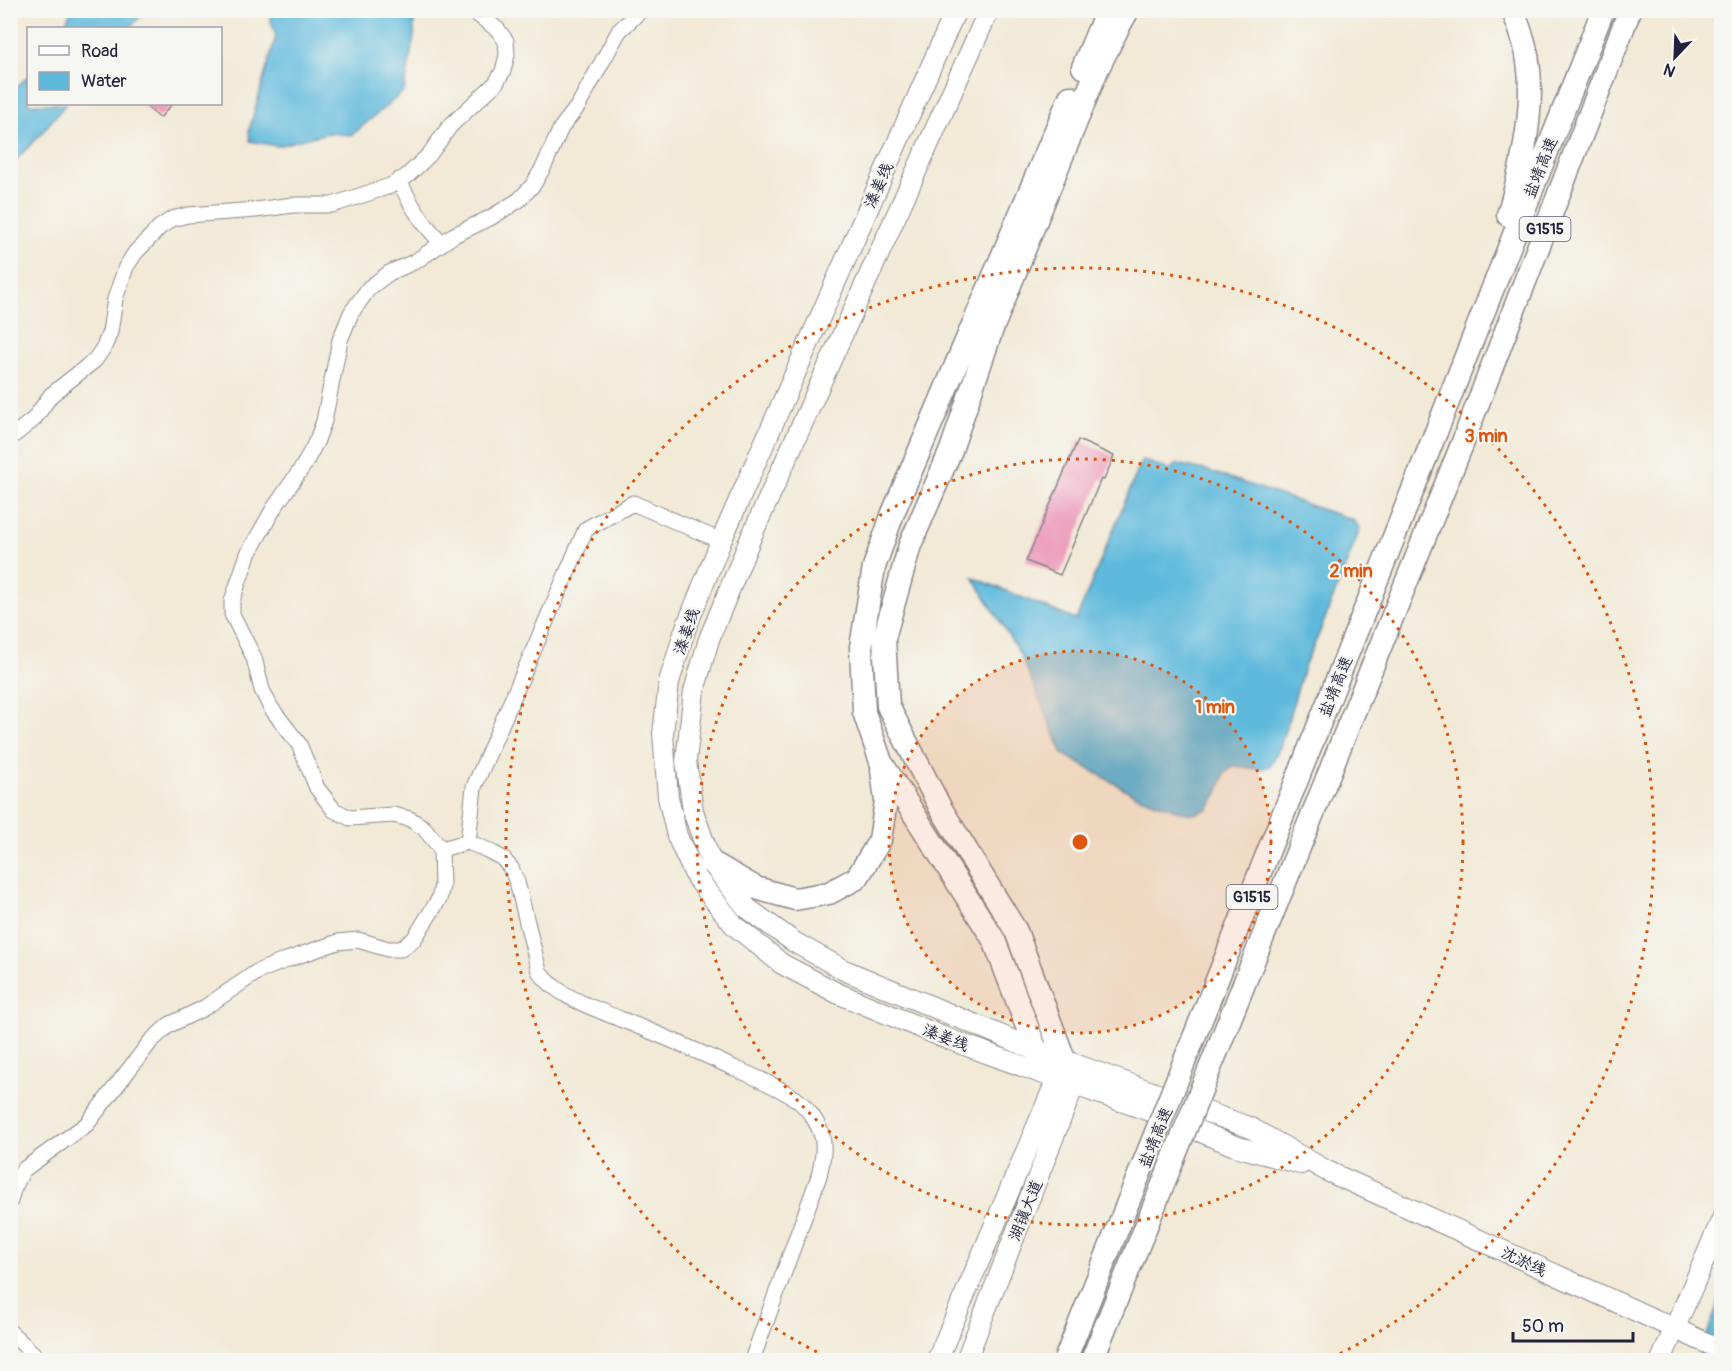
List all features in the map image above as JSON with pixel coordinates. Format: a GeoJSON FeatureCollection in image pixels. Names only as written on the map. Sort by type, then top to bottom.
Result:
{"type":"FeatureCollection","features":[{"type":"Feature","properties":{"kind":"highway"},"geometry":{"type":"LineString","coordinates":[[711,862],[756,888],[795,899],[829,893],[857,878],[880,840],[886,801],[881,762],[864,712],[861,647],[874,567],[893,513],[1107,10]]}},
{"type":"Feature","properties":{"kind":"highway"},"geometry":{"type":"LineString","coordinates":[[1065,1075],[1016,931],[940,807],[888,706],[884,638],[910,545],[951,450],[992,329],[1097,70],[1128,10]]}},
{"type":"Feature","properties":{"kind":"highway"},"geometry":{"type":"LineString","coordinates":[[1474,332],[1513,198],[1528,123],[1529,83],[1525,47],[1513,10]]}},
{"type":"Feature","properties":{"kind":"highway","name":"盐靖高速"},"geometry":{"type":"LineString","coordinates":[[1065,1360],[1603,10]]}},
{"type":"Feature","properties":{"kind":"highway","name":"盐靖高速"},"geometry":{"type":"LineString","coordinates":[[1092,1360],[1461,447],[1630,10]]}},
{"type":"Feature","properties":{"kind":"highway"},"geometry":{"type":"LineString","coordinates":[[1618,39],[1638,10]]}},
{"type":"Feature","properties":{"kind":"highway"},"geometry":{"type":"LineString","coordinates":[[881,762],[994,940],[1036,1050]]}},
{"type":"Feature","properties":{"kind":"main road","name":"溱姜线"},"geometry":{"type":"LineString","coordinates":[[956,10],[721,541],[685,630],[669,682],[663,734],[668,797],[676,836],[696,877],[734,925],[782,964],[837,993],[944,1037],[1065,1075]]}},
{"type":"Feature","properties":{"kind":"main road","name":"溱姜线"},"geometry":{"type":"LineString","coordinates":[[989,10],[752,536],[709,639],[694,691],[686,761],[693,811],[711,862],[747,908],[794,942],[844,970],[1036,1050],[1065,1075]]}},
{"type":"Feature","properties":{"kind":"main road","name":"沈淤线"},"geometry":{"type":"LineString","coordinates":[[1065,1075],[1235,1146],[1327,1171]]}},
{"type":"Feature","properties":{"kind":"main road","name":"沈淤线"},"geometry":{"type":"LineString","coordinates":[[1065,1075],[1251,1128],[1327,1171],[1722,1350]]}},
{"type":"Feature","properties":{"kind":"main road","name":"湖镇大道"},"geometry":{"type":"LineString","coordinates":[[936,1360],[1065,1075]]}},
{"type":"Feature","properties":{"kind":"main road","name":"湖镇大道"},"geometry":{"type":"LineString","coordinates":[[966,1360],[1065,1075]]}},
{"type":"Feature","properties":{"kind":"main road"},"geometry":{"type":"LineString","coordinates":[[1661,1360],[1682,1333],[1722,1219]]}},
{"type":"Feature","properties":{"kind":"lane"},"geometry":{"type":"LineString","coordinates":[[10,438],[34,419],[51,395],[95,360],[110,332],[115,299],[126,267],[135,254],[166,223],[188,215],[293,205],[332,205],[390,186],[429,155],[450,126],[496,83],[503,71],[507,55],[506,41],[498,30],[472,10]]}},
{"type":"Feature","properties":{"kind":"lane"},"geometry":{"type":"LineString","coordinates":[[10,1201],[23,1170],[87,1124],[151,1041],[169,1025],[204,1008],[257,972],[338,942],[358,940],[388,949],[401,949],[414,939],[439,899],[442,886],[441,849],[424,828],[410,819],[391,815],[350,818],[334,810],[317,788],[299,744],[271,708],[262,690],[254,658],[232,614],[232,601],[248,554],[274,508],[304,465],[317,440],[324,422],[340,340],[351,313],[369,288],[389,273],[416,261],[454,235],[490,218],[519,200],[533,185],[561,128],[578,106],[619,31],[641,10]]}},
{"type":"Feature","properties":{"kind":"lane"},"geometry":{"type":"LineString","coordinates":[[399,180],[412,207],[427,228],[442,243]]}},
{"type":"Feature","properties":{"kind":"lane"},"geometry":{"type":"LineString","coordinates":[[468,842],[474,787],[586,529],[633,503],[721,541]]}},
{"type":"Feature","properties":{"kind":"lane"},"geometry":{"type":"LineString","coordinates":[[441,849],[468,842],[502,858],[511,868],[517,882],[539,971],[547,983],[599,1010],[770,1084],[797,1100],[812,1116],[821,1134],[824,1152],[819,1176],[752,1360]]}},
{"type":"Feature","properties":{"kind":"lane"},"geometry":{"type":"LineString","coordinates":[[10,1332],[40,1360]]}},
{"type":"Feature","properties":{"kind":"water"},"geometry":{"type":"Polygon","coordinates":[[[71,10],[146,11],[130,27],[63,27],[71,10]]]}},
{"type":"Feature","properties":{"kind":"water"},"geometry":{"type":"Polygon","coordinates":[[[268,11],[414,11],[414,37],[404,91],[352,135],[327,133],[277,146],[250,141],[249,130],[276,36],[268,11]]]}},
{"type":"Feature","properties":{"kind":"water"},"geometry":{"type":"Polygon","coordinates":[[[27,77],[27,105],[65,105],[11,165],[11,93],[27,77]]]}},
{"type":"Feature","properties":{"kind":"water"},"geometry":{"type":"Polygon","coordinates":[[[1142,460],[1170,470],[1177,464],[1209,471],[1353,520],[1360,529],[1305,664],[1280,747],[1270,766],[1258,769],[1234,766],[1225,773],[1218,793],[1208,809],[1194,814],[1135,795],[1063,754],[1020,654],[973,577],[1076,620],[1142,460]]]}},
{"type":"Feature","properties":{"kind":"water"},"geometry":{"type":"Polygon","coordinates":[[[1721,1295],[1721,1360],[1698,1360],[1721,1295]]]}},
{"type":"Feature","properties":{"kind":"building"},"geometry":{"type":"Polygon","coordinates":[[[144,105],[171,105],[160,118],[144,105]]]}},
{"type":"Feature","properties":{"kind":"building"},"geometry":{"type":"Polygon","coordinates":[[[1078,440],[1114,456],[1104,480],[1101,479],[1060,575],[1026,561],[1078,440]]]}}]}
